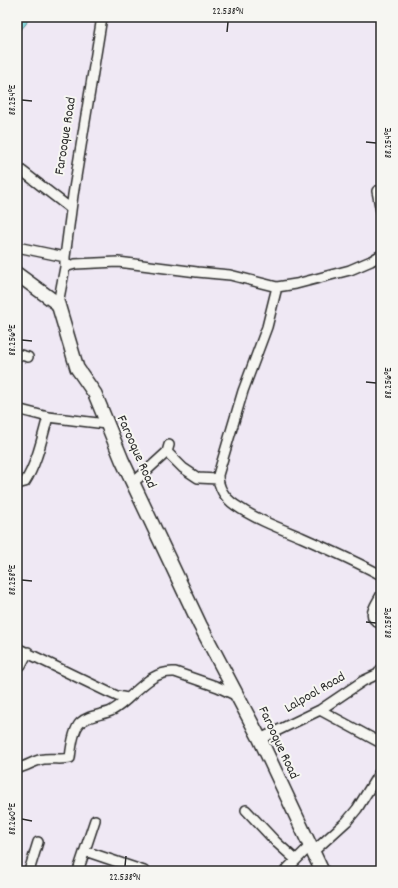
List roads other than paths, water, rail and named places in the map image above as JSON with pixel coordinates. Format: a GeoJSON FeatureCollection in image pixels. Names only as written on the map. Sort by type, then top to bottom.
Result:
{"type":"FeatureCollection","features":[{"type":"Feature","properties":{"kind":"main road"},"geometry":{"type":"LineString","coordinates":[[17,274],[58,304]]}},
{"type":"Feature","properties":{"kind":"main road","name":"Farooque Road"},"geometry":{"type":"LineString","coordinates":[[58,304],[77,368],[95,394],[106,424],[132,483],[200,626],[260,739],[322,871]]}},
{"type":"Feature","properties":{"kind":"street","name":"Farooque Road"},"geometry":{"type":"LineString","coordinates":[[58,304],[65,267],[71,209],[102,17]]}},
{"type":"Feature","properties":{"kind":"street"},"geometry":{"type":"LineString","coordinates":[[17,167],[71,209]]}},
{"type":"Feature","properties":{"kind":"street"},"geometry":{"type":"LineString","coordinates":[[377,191],[381,211]]}},
{"type":"Feature","properties":{"kind":"street"},"geometry":{"type":"LineString","coordinates":[[17,247],[65,257]]}},
{"type":"Feature","properties":{"kind":"street"},"geometry":{"type":"LineString","coordinates":[[65,267],[75,264],[118,262],[230,275],[277,287],[296,284],[350,270],[381,255]]}},
{"type":"Feature","properties":{"kind":"street"},"geometry":{"type":"LineString","coordinates":[[277,287],[267,327],[243,391],[218,475],[223,493],[235,505],[280,528],[381,575]]}},
{"type":"Feature","properties":{"kind":"street"},"geometry":{"type":"LineString","coordinates":[[17,354],[28,357]]}},
{"type":"Feature","properties":{"kind":"street"},"geometry":{"type":"LineString","coordinates":[[17,409],[48,417],[106,424]]}},
{"type":"Feature","properties":{"kind":"street"},"geometry":{"type":"LineString","coordinates":[[17,484],[25,482],[29,475],[40,446],[48,417]]}},
{"type":"Feature","properties":{"kind":"street"},"geometry":{"type":"LineString","coordinates":[[132,483],[168,448],[183,468],[198,478],[218,479]]}},
{"type":"Feature","properties":{"kind":"street"},"geometry":{"type":"LineString","coordinates":[[381,595],[372,613],[374,620],[381,624]]}},
{"type":"Feature","properties":{"kind":"street"},"geometry":{"type":"LineString","coordinates":[[17,648],[112,694],[127,698]]}},
{"type":"Feature","properties":{"kind":"street"},"geometry":{"type":"LineString","coordinates":[[17,665],[21,665],[28,652]]}},
{"type":"Feature","properties":{"kind":"street","name":"Lalpool Road"},"geometry":{"type":"LineString","coordinates":[[260,739],[320,710],[357,685],[378,674],[381,669]]}},
{"type":"Feature","properties":{"kind":"street"},"geometry":{"type":"LineString","coordinates":[[17,768],[27,766],[36,760],[70,758],[77,727],[81,722],[111,711],[147,681],[159,674],[169,671],[175,672],[206,682],[239,697]]}},
{"type":"Feature","properties":{"kind":"street"},"geometry":{"type":"LineString","coordinates":[[320,710],[381,743]]}},
{"type":"Feature","properties":{"kind":"street"},"geometry":{"type":"LineString","coordinates":[[285,871],[296,860],[347,821],[357,809],[381,770]]}},
{"type":"Feature","properties":{"kind":"street"},"geometry":{"type":"LineString","coordinates":[[246,810],[276,842],[296,860]]}},
{"type":"Feature","properties":{"kind":"street"},"geometry":{"type":"LineString","coordinates":[[78,871],[95,820]]}},
{"type":"Feature","properties":{"kind":"street"},"geometry":{"type":"LineString","coordinates":[[29,871],[38,842]]}},
{"type":"Feature","properties":{"kind":"street"},"geometry":{"type":"LineString","coordinates":[[85,851],[144,871]]}},
{"type":"Feature","properties":{"kind":"water"},"geometry":{"type":"Polygon","coordinates":[[[17,17],[29,17],[26,24],[17,34],[17,17]]]}}]}
